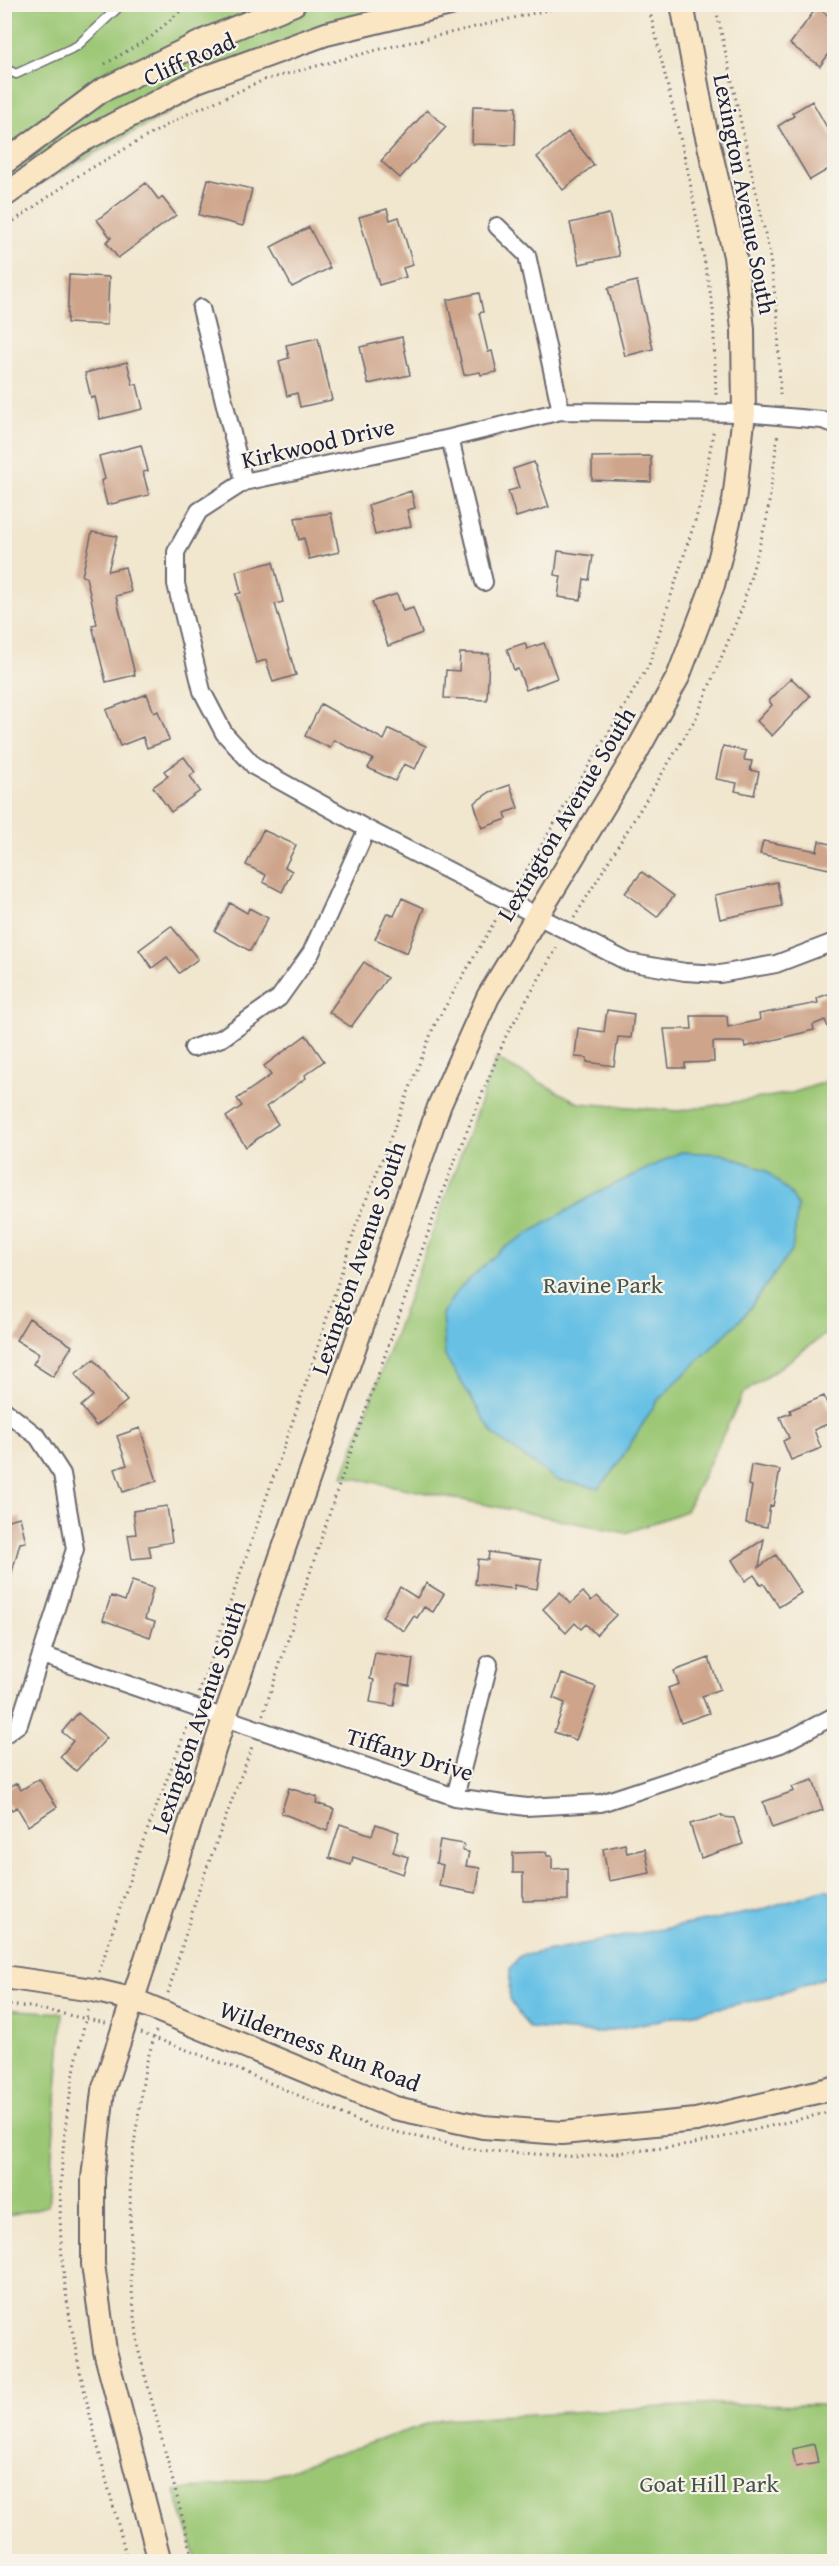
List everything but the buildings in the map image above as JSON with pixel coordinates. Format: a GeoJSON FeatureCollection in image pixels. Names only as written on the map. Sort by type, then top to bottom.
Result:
{"type":"FeatureCollection","features":[{"type":"Feature","properties":{"kind":"street","name":"Cliff Road"},"geometry":{"type":"LineString","coordinates":[[4,164],[101,91],[210,38],[294,4]]}},
{"type":"Feature","properties":{"kind":"street","name":"Cliff Road"},"geometry":{"type":"LineString","coordinates":[[4,196],[78,143],[197,81],[326,33],[450,4]]}},
{"type":"Feature","properties":{"kind":"street","name":"Lexington Avenue South"},"geometry":{"type":"LineString","coordinates":[[160,2562],[105,2351],[93,2264],[93,2178],[103,2091],[224,1719],[440,1104],[488,997],[636,753],[678,677],[713,585],[734,501],[744,413],[743,329],[735,256],[705,128],[682,4]]}},
{"type":"Feature","properties":{"kind":"street"},"geometry":{"type":"LineString","coordinates":[[497,226],[526,255],[561,411]]}},
{"type":"Feature","properties":{"kind":"street"},"geometry":{"type":"LineString","coordinates":[[201,308],[244,482]]}},
{"type":"Feature","properties":{"kind":"street","name":"Kirkwood Drive"},"geometry":{"type":"LineString","coordinates":[[834,424],[822,420],[744,413],[561,411],[450,438],[244,482],[199,511],[176,552],[176,584],[202,691],[224,733],[255,767],[367,829],[628,962],[685,972],[720,974],[776,964],[834,942]]}},
{"type":"Feature","properties":{"kind":"street"},"geometry":{"type":"LineString","coordinates":[[450,438],[484,582]]}},
{"type":"Feature","properties":{"kind":"street"},"geometry":{"type":"LineString","coordinates":[[193,1048],[222,1038],[279,998],[311,953],[367,829]]}},
{"type":"Feature","properties":{"kind":"street"},"geometry":{"type":"LineString","coordinates":[[4,1410],[38,1437],[62,1474],[75,1549],[19,1724],[4,1735]]}},
{"type":"Feature","properties":{"kind":"street","name":"Tiffany Drive"},"geometry":{"type":"LineString","coordinates":[[42,1656],[455,1797],[526,1807],[601,1803],[781,1744],[834,1716]]}},
{"type":"Feature","properties":{"kind":"street"},"geometry":{"type":"LineString","coordinates":[[455,1797],[489,1665]]}},
{"type":"Feature","properties":{"kind":"street","name":"Wilderness Run Road"},"geometry":{"type":"LineString","coordinates":[[4,1977],[93,1990],[131,2000],[395,2108],[483,2127],[561,2133],[696,2120],[834,2088]]}},
{"type":"Feature","properties":{"kind":"lane"},"geometry":{"type":"LineString","coordinates":[[4,68],[16,74],[76,46],[122,4]]}},
{"type":"Feature","properties":{"kind":"path"},"geometry":{"type":"LineString","coordinates":[[4,228],[81,174],[181,117],[264,80],[377,50],[573,4]]}},
{"type":"Feature","properties":{"kind":"path"},"geometry":{"type":"LineString","coordinates":[[194,2562],[139,2352],[131,2283],[130,2172],[145,2068],[199,1889],[258,1730],[336,1494],[446,1182],[506,1036],[567,929],[696,718],[742,608],[767,518],[780,416],[778,319],[769,251],[715,4]]}},
{"type":"Feature","properties":{"kind":"path"},"geometry":{"type":"LineString","coordinates":[[4,2005],[30,2007],[86,2018]]}},
{"type":"Feature","properties":{"kind":"green space"},"geometry":{"type":"Polygon","coordinates":[[[5,5],[404,5],[265,59],[5,203],[5,5]]]}},
{"type":"Feature","properties":{"kind":"green space","name":"Ravine Park"},"geometry":{"type":"Polygon","coordinates":[[[496,1059],[579,1103],[679,1111],[792,1093],[834,1079],[834,1328],[743,1394],[686,1511],[626,1533],[343,1476],[496,1059]]]}},
{"type":"Feature","properties":{"kind":"green space"},"geometry":{"type":"Polygon","coordinates":[[[5,2009],[63,2013],[48,2206],[5,2216],[5,2009]]]}},
{"type":"Feature","properties":{"kind":"green space","name":"Goat Hill Park"},"geometry":{"type":"Polygon","coordinates":[[[719,2404],[834,2405],[834,2561],[197,2561],[175,2491],[266,2478],[441,2419],[719,2404]]]}},
{"type":"Feature","properties":{"kind":"water"},"geometry":{"type":"Polygon","coordinates":[[[681,1152],[723,1154],[765,1170],[790,1193],[798,1207],[792,1250],[744,1316],[657,1401],[613,1472],[599,1488],[556,1480],[494,1435],[445,1356],[442,1314],[456,1292],[502,1249],[595,1194],[681,1152]]]}},
{"type":"Feature","properties":{"kind":"water"},"geometry":{"type":"Polygon","coordinates":[[[825,1889],[834,1892],[834,1974],[772,1997],[597,2033],[529,2028],[509,1999],[510,1968],[520,1956],[757,1911],[825,1889]]]}}]}
